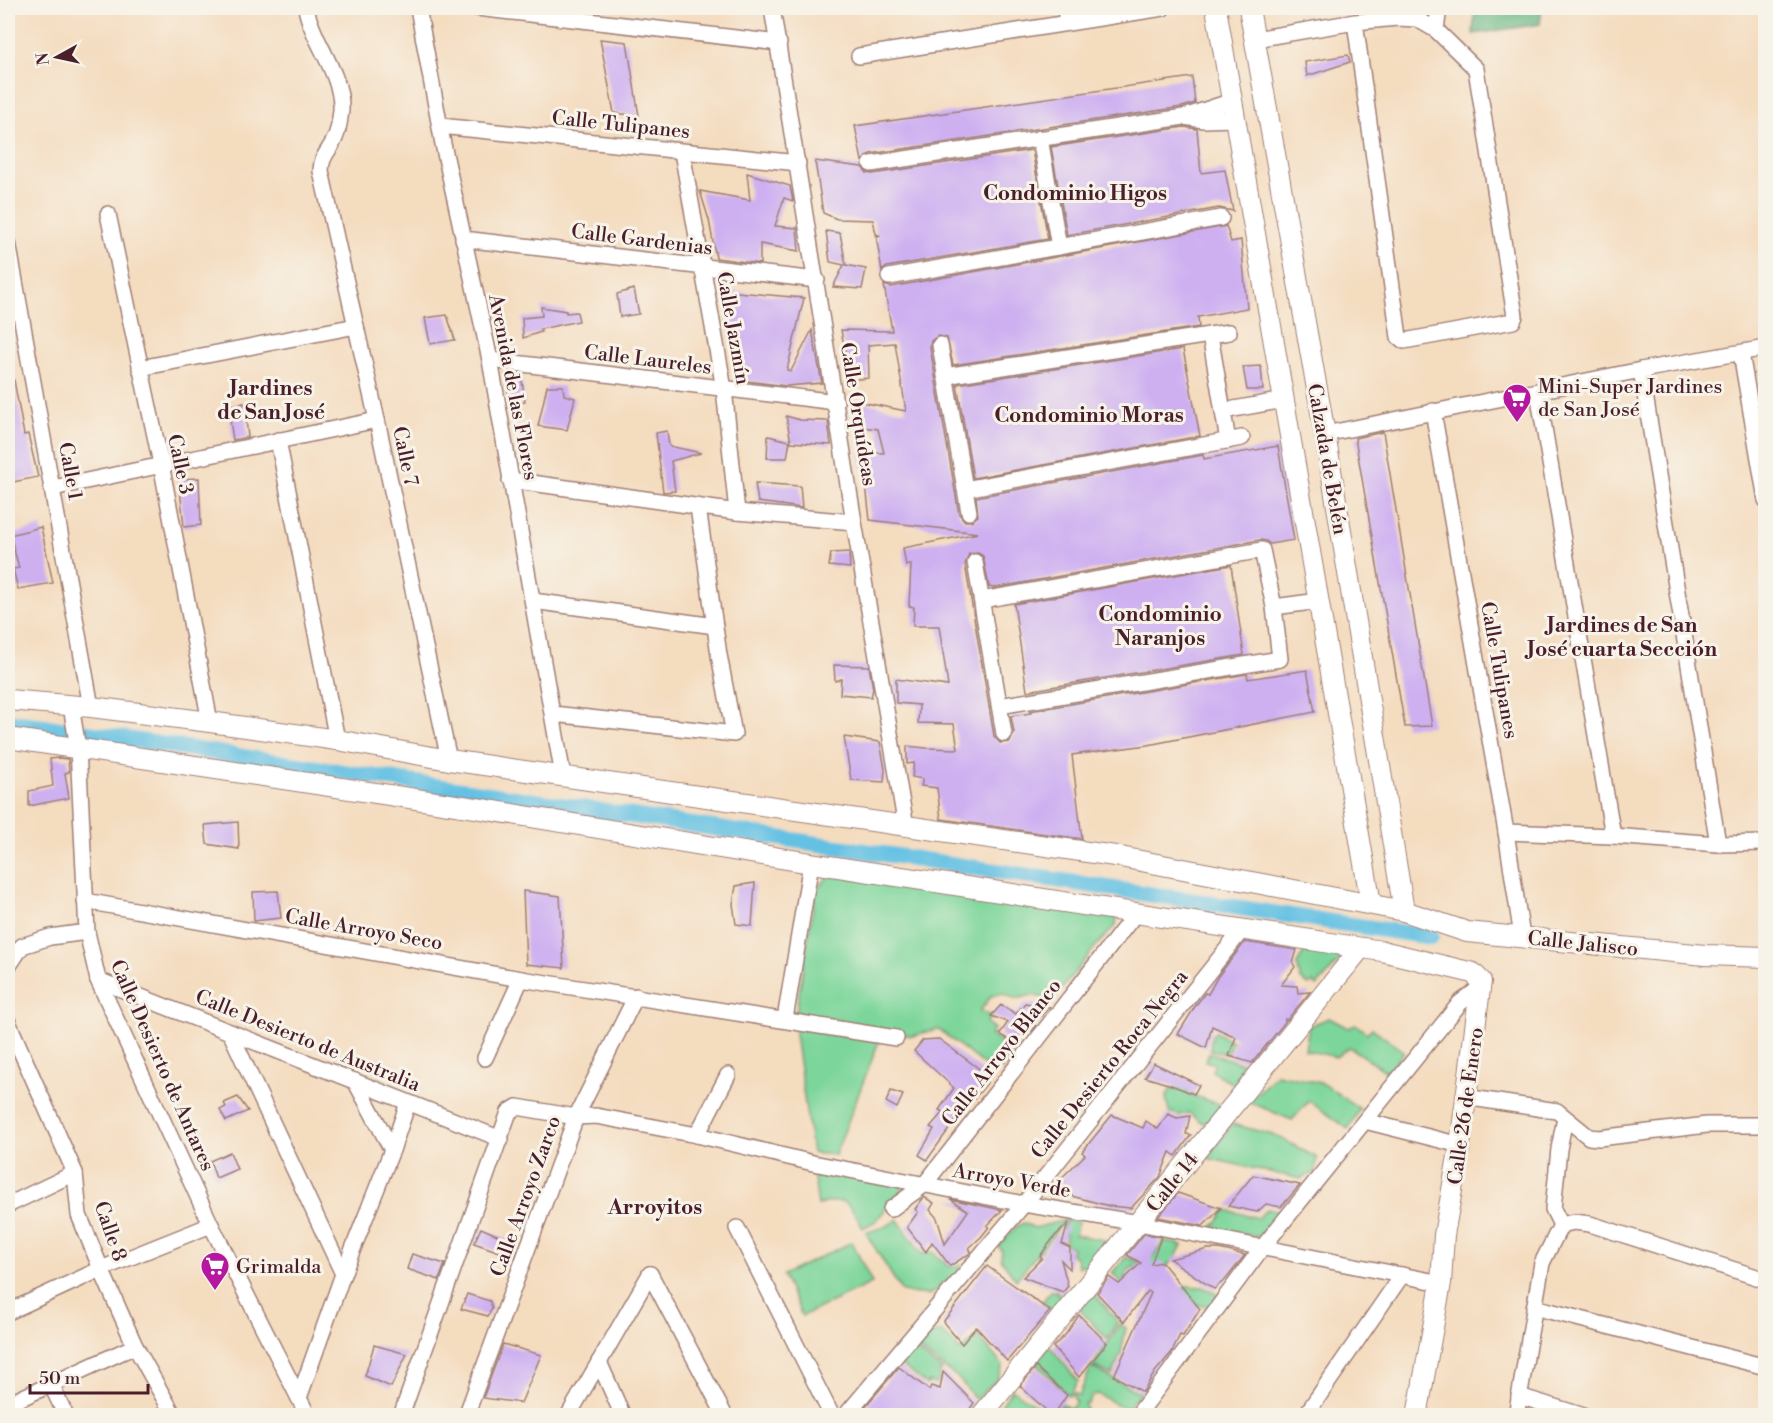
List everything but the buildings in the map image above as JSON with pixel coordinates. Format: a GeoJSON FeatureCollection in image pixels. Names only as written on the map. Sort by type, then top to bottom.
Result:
{"type":"FeatureCollection","features":[{"type":"Feature","properties":{"kind":"street","name":"Calle 7"},"geometry":{"type":"LineString","coordinates":[[306,8],[309,21],[334,76],[341,108],[336,137],[321,162],[321,171],[377,420],[449,760]]}},
{"type":"Feature","properties":{"kind":"street","name":"Avenida de las Flores"},"geometry":{"type":"LineString","coordinates":[[418,8],[463,239],[490,360],[563,776]]}},
{"type":"Feature","properties":{"kind":"street"},"geometry":{"type":"LineString","coordinates":[[477,8],[779,43]]}},
{"type":"Feature","properties":{"kind":"street","name":"Calle Orquídeas"},"geometry":{"type":"LineString","coordinates":[[772,8],[854,522],[906,827]]}},
{"type":"Feature","properties":{"kind":"street"},"geometry":{"type":"LineString","coordinates":[[859,56],[1066,15],[1162,8]]}},
{"type":"Feature","properties":{"kind":"street","name":"Calzada de Belén"},"geometry":{"type":"LineString","coordinates":[[1216,8],[1371,904]]}},
{"type":"Feature","properties":{"kind":"street","name":"Calzada de Belén"},"geometry":{"type":"LineString","coordinates":[[1249,8],[1325,434],[1404,911]]}},
{"type":"Feature","properties":{"kind":"street"},"geometry":{"type":"LineString","coordinates":[[1436,30],[1439,8]]}},
{"type":"Feature","properties":{"kind":"street"},"geometry":{"type":"LineString","coordinates":[[1254,39],[1355,22],[1397,18],[1417,19],[1436,30],[1476,69],[1515,316],[1513,321],[1404,341],[1399,337],[1355,22]]}},
{"type":"Feature","properties":{"kind":"street"},"geometry":{"type":"LineString","coordinates":[[871,164],[1184,117],[1235,119],[1270,132]]}},
{"type":"Feature","properties":{"kind":"street","name":"Calle Tulipanes"},"geometry":{"type":"LineString","coordinates":[[440,126],[798,163]]}},
{"type":"Feature","properties":{"kind":"street"},"geometry":{"type":"LineString","coordinates":[[1040,138],[1059,247]]}},
{"type":"Feature","properties":{"kind":"street","name":"Calle Jazmín"},"geometry":{"type":"LineString","coordinates":[[682,152],[724,389],[737,512]]}},
{"type":"Feature","properties":{"kind":"street","name":"Calle 3"},"geometry":{"type":"LineString","coordinates":[[108,214],[161,464],[210,722]]}},
{"type":"Feature","properties":{"kind":"street"},"geometry":{"type":"LineString","coordinates":[[889,277],[1221,218]]}},
{"type":"Feature","properties":{"kind":"street","name":"Calle Gardenias"},"geometry":{"type":"LineString","coordinates":[[463,239],[817,280]]}},
{"type":"Feature","properties":{"kind":"street","name":"Calle 1"},"geometry":{"type":"LineString","coordinates":[[9,242],[53,488],[78,708]]}},
{"type":"Feature","properties":{"kind":"street"},"geometry":{"type":"LineString","coordinates":[[140,368],[356,326]]}},
{"type":"Feature","properties":{"kind":"street"},"geometry":{"type":"LineString","coordinates":[[945,376],[1229,332]]}},
{"type":"Feature","properties":{"kind":"street"},"geometry":{"type":"LineString","coordinates":[[965,489],[1235,439],[1223,411],[1210,335]]}},
{"type":"Feature","properties":{"kind":"street"},"geometry":{"type":"LineString","coordinates":[[940,345],[969,512]]}},
{"type":"Feature","properties":{"kind":"street"},"geometry":{"type":"LineString","coordinates":[[1325,434],[1641,370],[1766,348]]}},
{"type":"Feature","properties":{"kind":"street"},"geometry":{"type":"LineString","coordinates":[[1741,353],[1766,500]]}},
{"type":"Feature","properties":{"kind":"street","name":"Calle Laureles"},"geometry":{"type":"LineString","coordinates":[[490,360],[836,402]]}},
{"type":"Feature","properties":{"kind":"street"},"geometry":{"type":"LineString","coordinates":[[1641,370],[1718,844]]}},
{"type":"Feature","properties":{"kind":"street"},"geometry":{"type":"LineString","coordinates":[[1538,392],[1613,836]]}},
{"type":"Feature","properties":{"kind":"street"},"geometry":{"type":"LineString","coordinates":[[1223,411],[1284,400]]}},
{"type":"Feature","properties":{"kind":"street","name":"Calle Tulipanes"},"geometry":{"type":"LineString","coordinates":[[1433,411],[1506,831],[1522,937]]}},
{"type":"Feature","properties":{"kind":"street"},"geometry":{"type":"LineString","coordinates":[[53,488],[377,420]]}},
{"type":"Feature","properties":{"kind":"street"},"geometry":{"type":"LineString","coordinates":[[278,440],[337,741]]}},
{"type":"Feature","properties":{"kind":"street"},"geometry":{"type":"LineString","coordinates":[[510,480],[737,512],[854,522]]}},
{"type":"Feature","properties":{"kind":"street"},"geometry":{"type":"LineString","coordinates":[[553,714],[734,734],[715,626],[698,507]]}},
{"type":"Feature","properties":{"kind":"street"},"geometry":{"type":"LineString","coordinates":[[982,600],[1262,550],[1274,607],[1280,659],[999,706]]}},
{"type":"Feature","properties":{"kind":"street"},"geometry":{"type":"LineString","coordinates":[[975,562],[1004,734]]}},
{"type":"Feature","properties":{"kind":"street"},"geometry":{"type":"LineString","coordinates":[[533,601],[715,626]]}},
{"type":"Feature","properties":{"kind":"street"},"geometry":{"type":"LineString","coordinates":[[1274,607],[1319,601]]}},
{"type":"Feature","properties":{"kind":"street"},"geometry":{"type":"LineString","coordinates":[[1328,654],[1360,649]]}},
{"type":"Feature","properties":{"kind":"street","name":"Calle Jalisco"},"geometry":{"type":"LineString","coordinates":[[8,700],[210,722],[449,760],[1115,856],[1404,911],[1467,932],[1705,955],[1766,957]]}},
{"type":"Feature","properties":{"kind":"street","name":"Calle Desierto de Antares"},"geometry":{"type":"LineString","coordinates":[[78,708],[77,746],[87,932],[99,980],[211,1226],[308,1416]]}},
{"type":"Feature","properties":{"kind":"street"},"geometry":{"type":"LineString","coordinates":[[8,738],[77,746],[1382,951],[1473,973],[1480,982],[1460,1003],[1262,1248],[1137,1416]]}},
{"type":"Feature","properties":{"kind":"street"},"geometry":{"type":"LineString","coordinates":[[1506,831],[1718,844],[1766,843]]}},
{"type":"Feature","properties":{"kind":"street"},"geometry":{"type":"LineString","coordinates":[[785,1019],[812,863]]}},
{"type":"Feature","properties":{"kind":"street","name":"Calle Arroyo Seco"},"geometry":{"type":"LineString","coordinates":[[85,901],[521,979],[896,1038]]}},
{"type":"Feature","properties":{"kind":"street","name":"Calle Arroyo Blanco"},"geometry":{"type":"LineString","coordinates":[[891,1209],[924,1185],[1136,913]]}},
{"type":"Feature","properties":{"kind":"street","name":"Calle Desierto Roca Negra"},"geometry":{"type":"LineString","coordinates":[[845,1416],[1024,1204],[1242,930]]}},
{"type":"Feature","properties":{"kind":"street"},"geometry":{"type":"LineString","coordinates":[[8,967],[22,946],[50,937],[87,932]]}},
{"type":"Feature","properties":{"kind":"street","name":"Calle 14"},"geometry":{"type":"LineString","coordinates":[[988,1413],[1361,948]]}},
{"type":"Feature","properties":{"kind":"street"},"geometry":{"type":"LineString","coordinates":[[485,1058],[521,979]]}},
{"type":"Feature","properties":{"kind":"street","name":"Calle Desierto de Australia"},"geometry":{"type":"LineString","coordinates":[[99,980],[501,1139]]}},
{"type":"Feature","properties":{"kind":"street","name":"Calle 26 de Enero"},"geometry":{"type":"LineString","coordinates":[[1417,1416],[1441,1283],[1444,1235],[1460,1145],[1480,982]]}},
{"type":"Feature","properties":{"kind":"street","name":"Calle Arroyo Zarco"},"geometry":{"type":"LineString","coordinates":[[466,1416],[576,1117],[636,996]]}},
{"type":"Feature","properties":{"kind":"street","name":"Calle 8"},"geometry":{"type":"LineString","coordinates":[[8,1022],[75,1173],[79,1215],[101,1269],[135,1346],[174,1416]]}},
{"type":"Feature","properties":{"kind":"street"},"geometry":{"type":"LineString","coordinates":[[230,1032],[343,1274]]}},
{"type":"Feature","properties":{"kind":"street"},"geometry":{"type":"LineString","coordinates":[[697,1135],[728,1075]]}},
{"type":"Feature","properties":{"kind":"street"},"geometry":{"type":"LineString","coordinates":[[355,1081],[392,1150]]}},
{"type":"Feature","properties":{"kind":"street"},"geometry":{"type":"LineString","coordinates":[[1465,1097],[1557,1111],[1589,1137],[1599,1138],[1707,1125],[1766,1125]]}},
{"type":"Feature","properties":{"kind":"street"},"geometry":{"type":"LineString","coordinates":[[299,1398],[408,1102]]}},
{"type":"Feature","properties":{"kind":"street","name":"Arroyo Verde"},"geometry":{"type":"LineString","coordinates":[[501,1139],[509,1112],[517,1107],[576,1117],[596,1116],[697,1135],[813,1163],[924,1185],[1139,1223],[1441,1283]]}},
{"type":"Feature","properties":{"kind":"street"},"geometry":{"type":"LineString","coordinates":[[1561,1225],[1553,1209],[1559,1149],[1565,1119]]}},
{"type":"Feature","properties":{"kind":"street"},"geometry":{"type":"LineString","coordinates":[[1365,1121],[1460,1145]]}},
{"type":"Feature","properties":{"kind":"street"},"geometry":{"type":"LineString","coordinates":[[401,1416],[501,1139]]}},
{"type":"Feature","properties":{"kind":"street"},"geometry":{"type":"LineString","coordinates":[[8,1205],[75,1173]]}},
{"type":"Feature","properties":{"kind":"street"},"geometry":{"type":"LineString","coordinates":[[1561,1225],[1575,1222],[1590,1224],[1766,1280]]}},
{"type":"Feature","properties":{"kind":"street"},"geometry":{"type":"LineString","coordinates":[[1516,1416],[1542,1263],[1561,1225]]}},
{"type":"Feature","properties":{"kind":"street"},"geometry":{"type":"LineString","coordinates":[[8,1311],[101,1269],[211,1226]]}},
{"type":"Feature","properties":{"kind":"street"},"geometry":{"type":"LineString","coordinates":[[737,1228],[832,1416]]}},
{"type":"Feature","properties":{"kind":"street"},"geometry":{"type":"LineString","coordinates":[[568,1416],[650,1274],[725,1416]]}},
{"type":"Feature","properties":{"kind":"street"},"geometry":{"type":"LineString","coordinates":[[1305,1416],[1402,1275]]}},
{"type":"Feature","properties":{"kind":"street"},"geometry":{"type":"LineString","coordinates":[[1534,1307],[1766,1367]]}},
{"type":"Feature","properties":{"kind":"street"},"geometry":{"type":"LineString","coordinates":[[8,1404],[135,1346]]}},
{"type":"Feature","properties":{"kind":"street"},"geometry":{"type":"LineString","coordinates":[[599,1362],[623,1416]]}},
{"type":"Feature","properties":{"kind":"street"},"geometry":{"type":"LineString","coordinates":[[51,1384],[66,1416]]}},
{"type":"Feature","properties":{"kind":"street"},"geometry":{"type":"LineString","coordinates":[[1520,1396],[1584,1416]]}},
{"type":"Feature","properties":{"kind":"green space"},"geometry":{"type":"Polygon","coordinates":[[[1475,8],[1542,8],[1540,24],[1473,34],[1475,8]]]}},
{"type":"Feature","properties":{"kind":"green space"},"geometry":{"type":"Polygon","coordinates":[[[830,875],[1117,917],[1116,925],[1096,946],[1053,1000],[1032,995],[1016,999],[1003,993],[991,996],[980,1011],[991,1016],[987,1023],[994,1029],[990,1035],[1010,1048],[1011,1057],[1001,1070],[994,1065],[993,1072],[938,1029],[912,1036],[796,1012],[816,890],[830,875]]]}},
{"type":"Feature","properties":{"kind":"green space"},"geometry":{"type":"Polygon","coordinates":[[[1306,949],[1337,952],[1340,960],[1317,986],[1313,982],[1309,985],[1301,980],[1297,964],[1306,949]]]}},
{"type":"Feature","properties":{"kind":"green space"},"geometry":{"type":"Polygon","coordinates":[[[1329,1018],[1348,1028],[1356,1025],[1367,1033],[1372,1028],[1404,1052],[1387,1072],[1349,1047],[1336,1057],[1305,1050],[1309,1026],[1329,1018]]]}},
{"type":"Feature","properties":{"kind":"green space"},"geometry":{"type":"Polygon","coordinates":[[[794,1027],[879,1041],[835,1155],[812,1153],[794,1027]]]}},
{"type":"Feature","properties":{"kind":"green space"},"geometry":{"type":"Polygon","coordinates":[[[1216,1032],[1232,1041],[1227,1054],[1210,1050],[1212,1035],[1216,1032]]]}},
{"type":"Feature","properties":{"kind":"green space"},"geometry":{"type":"Polygon","coordinates":[[[1209,1053],[1251,1066],[1234,1085],[1212,1071],[1215,1064],[1205,1061],[1209,1053]]]}},
{"type":"Feature","properties":{"kind":"green space"},"geometry":{"type":"Polygon","coordinates":[[[1276,1074],[1322,1083],[1360,1109],[1348,1129],[1309,1101],[1292,1120],[1249,1102],[1276,1074]]]}},
{"type":"Feature","properties":{"kind":"green space"},"geometry":{"type":"Polygon","coordinates":[[[1179,1084],[1184,1086],[1188,1094],[1222,1105],[1205,1124],[1189,1113],[1179,1115],[1169,1112],[1166,1097],[1171,1089],[1178,1090],[1179,1084]]]}},
{"type":"Feature","properties":{"kind":"green space"},"geometry":{"type":"Polygon","coordinates":[[[1232,1124],[1277,1136],[1317,1158],[1315,1172],[1301,1179],[1207,1158],[1232,1124]]]}},
{"type":"Feature","properties":{"kind":"green space"},"geometry":{"type":"Polygon","coordinates":[[[812,1165],[907,1183],[876,1221],[863,1228],[846,1204],[836,1201],[818,1205],[812,1165]]]}},
{"type":"Feature","properties":{"kind":"green space"},"geometry":{"type":"Polygon","coordinates":[[[1267,1209],[1280,1212],[1260,1237],[1211,1229],[1226,1210],[1258,1218],[1267,1209]]]}},
{"type":"Feature","properties":{"kind":"green space"},"geometry":{"type":"Polygon","coordinates":[[[897,1219],[922,1254],[933,1252],[949,1267],[961,1265],[963,1272],[955,1279],[941,1284],[936,1291],[928,1295],[902,1292],[866,1233],[885,1227],[897,1219]]]}},
{"type":"Feature","properties":{"kind":"green space"},"geometry":{"type":"Polygon","coordinates":[[[1065,1220],[1016,1280],[1001,1259],[1002,1251],[998,1246],[1023,1223],[1035,1228],[1065,1220]]]}},
{"type":"Feature","properties":{"kind":"green space"},"geometry":{"type":"Polygon","coordinates":[[[1067,1220],[1078,1222],[1075,1235],[1108,1242],[1087,1267],[1083,1265],[1078,1267],[1077,1259],[1071,1254],[1072,1248],[1065,1243],[1066,1235],[1062,1228],[1067,1220]]]}},
{"type":"Feature","properties":{"kind":"green space"},"geometry":{"type":"Polygon","coordinates":[[[1164,1241],[1182,1245],[1177,1255],[1160,1274],[1137,1270],[1134,1266],[1127,1272],[1123,1284],[1112,1273],[1126,1257],[1147,1266],[1164,1241]]]}},
{"type":"Feature","properties":{"kind":"green space"},"geometry":{"type":"Polygon","coordinates":[[[852,1242],[872,1283],[802,1316],[783,1275],[852,1242]]]}},
{"type":"Feature","properties":{"kind":"green space"},"geometry":{"type":"Polygon","coordinates":[[[1185,1286],[1202,1287],[1217,1293],[1216,1299],[1209,1306],[1181,1303],[1185,1286]]]}},
{"type":"Feature","properties":{"kind":"green space"},"geometry":{"type":"Polygon","coordinates":[[[1051,1291],[1066,1294],[1067,1297],[1056,1314],[1042,1302],[1051,1291]]]}},
{"type":"Feature","properties":{"kind":"green space"},"geometry":{"type":"Polygon","coordinates":[[[1093,1292],[1118,1322],[1107,1339],[1080,1310],[1093,1292]]]}},
{"type":"Feature","properties":{"kind":"green space"},"geometry":{"type":"Polygon","coordinates":[[[1120,1324],[1126,1328],[1121,1353],[1112,1375],[1093,1366],[1120,1324]]]}},
{"type":"Feature","properties":{"kind":"green space"},"geometry":{"type":"Polygon","coordinates":[[[942,1332],[961,1351],[978,1336],[1003,1366],[997,1379],[976,1400],[958,1378],[917,1348],[926,1335],[942,1332]]]}},
{"type":"Feature","properties":{"kind":"green space"},"geometry":{"type":"Polygon","coordinates":[[[1047,1347],[1051,1348],[1078,1381],[1069,1396],[1036,1363],[1047,1347]]]}},
{"type":"Feature","properties":{"kind":"green space"},"geometry":{"type":"Polygon","coordinates":[[[913,1348],[942,1370],[939,1374],[940,1379],[935,1384],[929,1382],[927,1385],[900,1364],[913,1348]]]}},
{"type":"Feature","properties":{"kind":"green space"},"geometry":{"type":"Polygon","coordinates":[[[1091,1367],[1140,1393],[1126,1409],[1098,1394],[1093,1395],[1088,1404],[1085,1404],[1087,1415],[1058,1415],[1057,1411],[1062,1404],[1071,1409],[1076,1402],[1072,1395],[1074,1393],[1079,1396],[1091,1367]]]}},
{"type":"Feature","properties":{"kind":"green space"},"geometry":{"type":"Polygon","coordinates":[[[1012,1389],[1049,1415],[1009,1415],[1001,1406],[1012,1389]]]}},
{"type":"Feature","properties":{"kind":"waterway"},"geometry":{"type":"LineString","coordinates":[[8,721],[1431,937]]}},
{"type":"Feature","properties":{"kind":"place","name":"Mini-Super Jardines de San José"},"geometry":{"type":"Point","coordinates":[1517,424]}},
{"type":"Feature","properties":{"kind":"place","name":"Grimalda"},"geometry":{"type":"Point","coordinates":[215,1292]}},
{"type":"Feature","properties":{"kind":"district","name":"Condominio Higos"},"geometry":{"type":"Point","coordinates":[1075,193]}},
{"type":"Feature","properties":{"kind":"district","name":"Jardines de San José"},"geometry":{"type":"Point","coordinates":[271,400]}},
{"type":"Feature","properties":{"kind":"district","name":"Condominio Moras"},"geometry":{"type":"Point","coordinates":[1089,415]}},
{"type":"Feature","properties":{"kind":"district","name":"Condominio Naranjos"},"geometry":{"type":"Point","coordinates":[1160,626]}},
{"type":"Feature","properties":{"kind":"district","name":"Jardines de San José cuarta Sección"},"geometry":{"type":"Point","coordinates":[1622,637]}},
{"type":"Feature","properties":{"kind":"district","name":"Arroyitos"},"geometry":{"type":"Point","coordinates":[655,1207]}}]}
